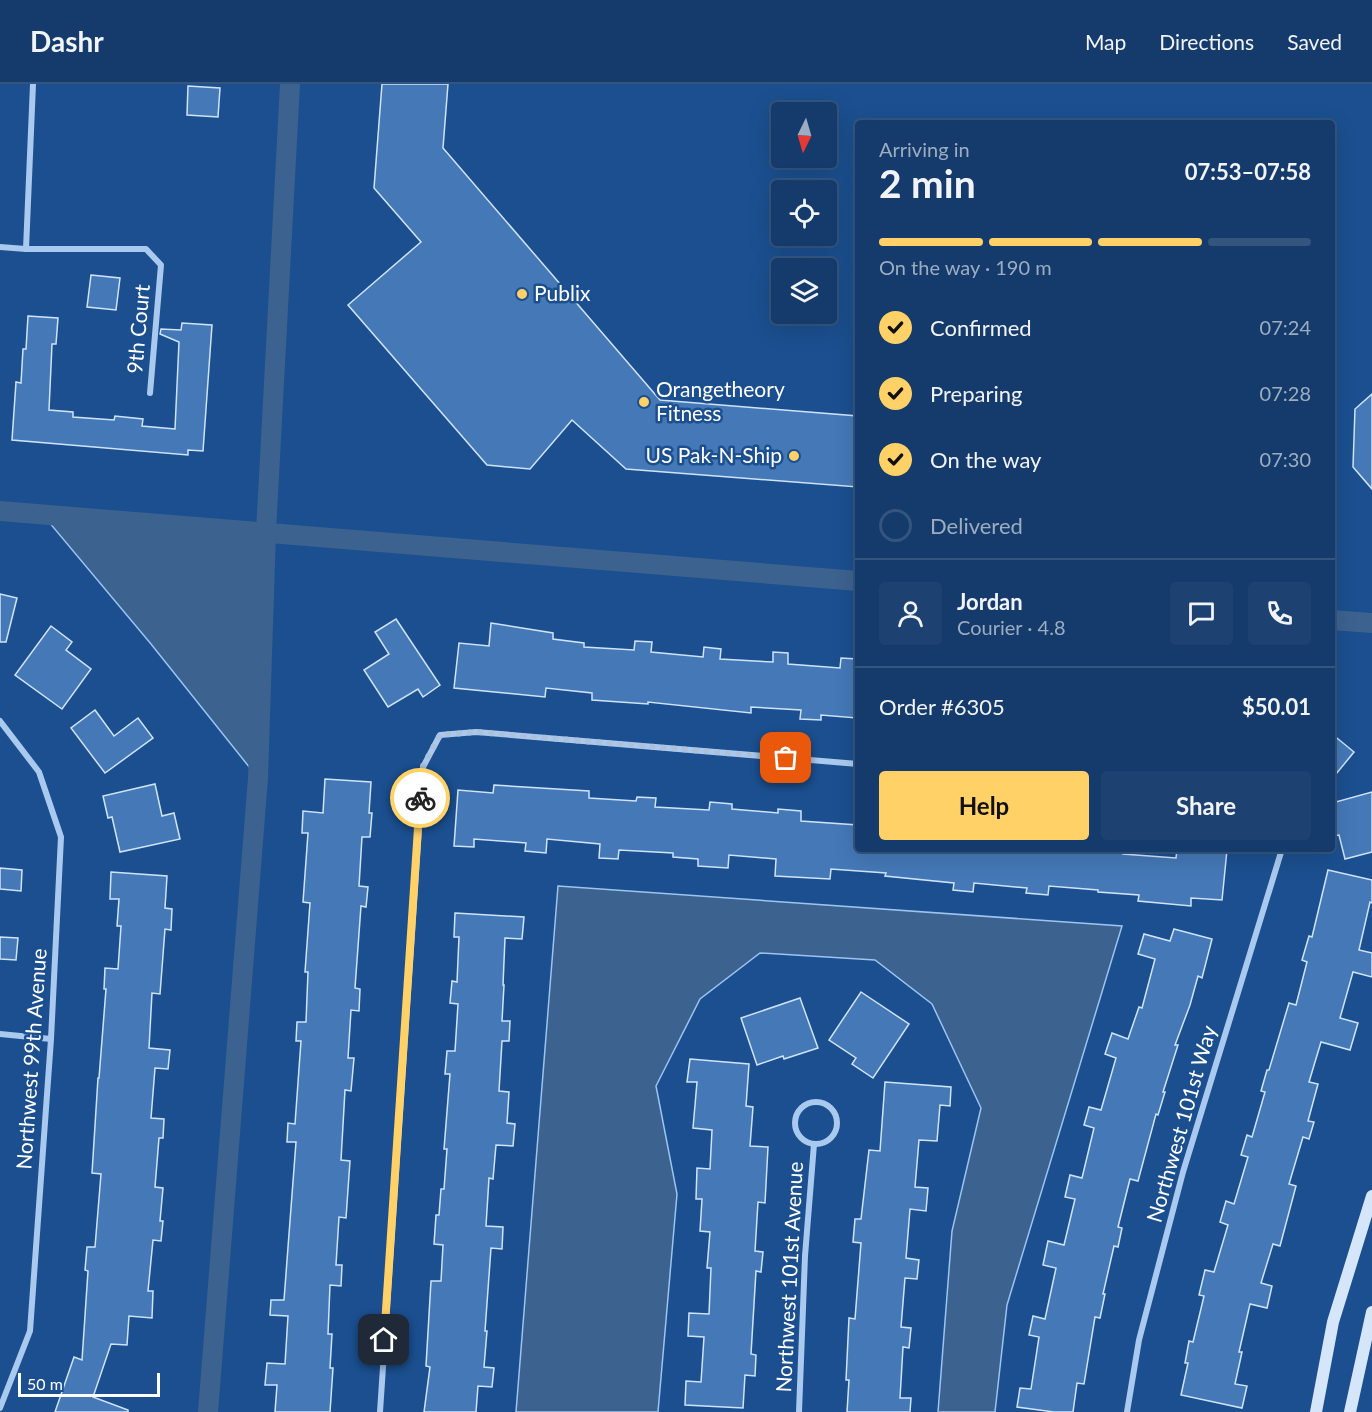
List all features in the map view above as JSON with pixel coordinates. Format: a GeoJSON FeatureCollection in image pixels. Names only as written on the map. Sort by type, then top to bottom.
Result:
{"type":"FeatureCollection","features":[{"type":"Feature","properties":{"kind":"main road"},"geometry":{"type":"LineString","coordinates":[[1316,1412],[1333,1322],[1372,1196]]}},
{"type":"Feature","properties":{"kind":"main road"},"geometry":{"type":"LineString","coordinates":[[1350,1412],[1372,1312]]}},
{"type":"Feature","properties":{"kind":"street"},"geometry":{"type":"LineString","coordinates":[[26,249],[33,84]]}},
{"type":"Feature","properties":{"kind":"street","name":"9th Court"},"geometry":{"type":"LineString","coordinates":[[0,247],[146,249],[161,265],[150,393]]}},
{"type":"Feature","properties":{"kind":"street","name":"Northwest 99th Avenue"},"geometry":{"type":"LineString","coordinates":[[0,1408],[30,1331],[51,1039],[61,837],[39,772],[1,722]]}},
{"type":"Feature","properties":{"kind":"street"},"geometry":{"type":"LineString","coordinates":[[380,1412],[423,766],[440,735],[476,732],[855,764]]}},
{"type":"Feature","properties":{"kind":"street","name":"Northwest 101st Way"},"geometry":{"type":"LineString","coordinates":[[1126,1412],[1139,1340],[1183,1172],[1281,852]]}},
{"type":"Feature","properties":{"kind":"street"},"geometry":{"type":"LineString","coordinates":[[0,1034],[51,1039]]}},
{"type":"Feature","properties":{"kind":"street","name":"Northwest 101st Avenue"},"geometry":{"type":"LineString","coordinates":[[819,1101],[833,1109],[838,1125],[830,1139],[814,1144],[800,1136],[795,1120],[803,1106],[819,1101]]}},
{"type":"Feature","properties":{"kind":"street","name":"Northwest 101st Avenue"},"geometry":{"type":"LineString","coordinates":[[800,1412],[806,1256],[814,1144]]}},
{"type":"Feature","properties":{"kind":"water"},"geometry":{"type":"Polygon","coordinates":[[[43,515],[266,532],[258,778],[151,644],[43,515]]]}},
{"type":"Feature","properties":{"kind":"water"},"geometry":{"type":"Polygon","coordinates":[[[558,886],[1122,926],[1007,1305],[995,1412],[938,1412],[952,1231],[981,1108],[932,1004],[875,960],[760,953],[700,999],[656,1086],[677,1194],[658,1412],[516,1412],[558,886]]]}},
{"type":"Feature","properties":{"kind":"building"},"geometry":{"type":"Polygon","coordinates":[[[382,84],[448,84],[443,148],[660,400],[855,416],[855,487],[626,469],[572,420],[530,469],[487,465],[348,305],[421,242],[374,188],[382,84]]]}},
{"type":"Feature","properties":{"kind":"building"},"geometry":{"type":"Polygon","coordinates":[[[188,86],[220,88],[218,117],[187,115],[188,86]]]}},
{"type":"Feature","properties":{"kind":"building"},"geometry":{"type":"Polygon","coordinates":[[[91,275],[120,278],[116,310],[87,307],[91,275]]]}},
{"type":"Feature","properties":{"kind":"building"},"geometry":{"type":"Polygon","coordinates":[[[28,316],[58,318],[56,344],[52,344],[49,410],[73,412],[73,417],[114,420],[115,416],[143,419],[142,426],[175,429],[179,342],[160,334],[161,329],[181,330],[182,323],[212,325],[203,451],[188,450],[188,455],[12,440],[16,382],[21,383],[28,316]]]}},
{"type":"Feature","properties":{"kind":"building"},"geometry":{"type":"Polygon","coordinates":[[[1372,394],[1372,489],[1353,467],[1355,409],[1372,394]]]}},
{"type":"Feature","properties":{"kind":"building"},"geometry":{"type":"Polygon","coordinates":[[[0,594],[17,598],[6,642],[0,642],[0,594]]]}},
{"type":"Feature","properties":{"kind":"building"},"geometry":{"type":"Polygon","coordinates":[[[396,619],[440,685],[423,697],[418,689],[388,707],[364,670],[389,654],[375,632],[396,619]]]}},
{"type":"Feature","properties":{"kind":"building"},"geometry":{"type":"Polygon","coordinates":[[[491,623],[553,633],[553,639],[584,643],[584,647],[634,650],[635,641],[652,642],[651,652],[703,657],[704,647],[721,649],[720,659],[773,662],[773,652],[788,653],[788,664],[840,668],[841,658],[855,659],[855,718],[821,715],[821,720],[800,719],[801,710],[751,707],[751,713],[648,702],[648,704],[592,700],[592,693],[546,688],[545,697],[454,688],[459,643],[489,646],[491,623]]]}},
{"type":"Feature","properties":{"kind":"building"},"geometry":{"type":"Polygon","coordinates":[[[51,626],[72,642],[66,650],[91,669],[62,709],[15,675],[51,626]]]}},
{"type":"Feature","properties":{"kind":"building"},"geometry":{"type":"Polygon","coordinates":[[[95,710],[114,736],[138,718],[153,738],[105,773],[71,728],[95,710]]]}},
{"type":"Feature","properties":{"kind":"building"},"geometry":{"type":"Polygon","coordinates":[[[1335,736],[1354,752],[1335,775],[1335,736]]]}},
{"type":"Feature","properties":{"kind":"building"},"geometry":{"type":"Polygon","coordinates":[[[325,779],[371,782],[369,813],[372,813],[370,837],[362,837],[359,886],[368,887],[366,907],[361,906],[355,988],[360,989],[359,1011],[351,1010],[348,1058],[354,1058],[351,1091],[345,1090],[341,1160],[350,1161],[346,1218],[339,1217],[336,1265],[342,1265],[341,1286],[330,1285],[328,1334],[332,1334],[330,1368],[333,1368],[330,1412],[275,1412],[277,1385],[265,1385],[267,1363],[285,1364],[288,1316],[270,1315],[271,1300],[284,1300],[296,1142],[287,1142],[288,1123],[295,1124],[301,1041],[296,1041],[297,1022],[306,1022],[308,972],[305,972],[310,903],[303,902],[308,833],[302,833],[303,811],[323,813],[325,779]]]}},
{"type":"Feature","properties":{"kind":"building"},"geometry":{"type":"Polygon","coordinates":[[[155,784],[162,816],[174,813],[180,839],[120,852],[112,817],[108,818],[103,796],[155,784]]]}},
{"type":"Feature","properties":{"kind":"building"},"geometry":{"type":"Polygon","coordinates":[[[494,785],[589,791],[589,798],[636,801],[637,797],[656,798],[655,807],[709,810],[710,802],[732,804],[732,809],[778,813],[778,809],[801,811],[801,821],[855,825],[855,852],[1123,852],[1123,854],[1176,858],[1177,852],[1227,852],[1222,900],[1191,898],[1191,906],[1138,901],[1139,895],[1098,892],[1098,890],[1049,886],[1048,895],[1026,893],[1027,888],[974,883],[973,892],[953,890],[954,883],[885,876],[886,873],[831,869],[830,879],[775,876],[776,859],[729,855],[728,868],[698,866],[698,859],[673,857],[673,853],[619,850],[618,859],[599,858],[600,844],[547,839],[546,853],[525,851],[526,843],[474,839],[474,847],[454,846],[458,790],[493,793],[494,785]]]}},
{"type":"Feature","properties":{"kind":"building"},"geometry":{"type":"Polygon","coordinates":[[[1372,792],[1372,852],[1345,859],[1339,835],[1335,836],[1335,802],[1372,792]]]}},
{"type":"Feature","properties":{"kind":"building"},"geometry":{"type":"Polygon","coordinates":[[[0,868],[22,870],[21,891],[0,889],[0,868]]]}},
{"type":"Feature","properties":{"kind":"building"},"geometry":{"type":"Polygon","coordinates":[[[1328,870],[1372,880],[1372,903],[1370,902],[1359,950],[1372,953],[1372,977],[1353,972],[1340,1018],[1358,1023],[1350,1050],[1321,1042],[1309,1082],[1318,1084],[1308,1121],[1314,1122],[1309,1139],[1303,1137],[1289,1184],[1296,1186],[1280,1246],[1273,1244],[1261,1283],[1272,1286],[1267,1308],[1250,1304],[1239,1352],[1242,1352],[1235,1384],[1247,1386],[1242,1408],[1181,1395],[1188,1363],[1185,1363],[1189,1341],[1193,1342],[1204,1296],[1199,1295],[1205,1270],[1214,1272],[1228,1225],[1220,1222],[1226,1201],[1234,1204],[1248,1157],[1241,1155],[1247,1135],[1252,1137],[1265,1092],[1261,1091],[1289,1003],[1296,1005],[1307,962],[1302,960],[1309,936],[1312,937],[1328,870]]]}},
{"type":"Feature","properties":{"kind":"building"},"geometry":{"type":"Polygon","coordinates":[[[111,872],[167,876],[165,908],[172,909],[171,930],[165,929],[160,994],[152,993],[149,1048],[170,1050],[168,1069],[155,1068],[151,1118],[164,1119],[163,1138],[159,1138],[155,1187],[163,1188],[161,1241],[153,1240],[148,1291],[153,1291],[152,1318],[129,1316],[127,1345],[111,1344],[93,1397],[128,1410],[128,1412],[55,1412],[74,1357],[82,1360],[88,1271],[85,1270],[87,1247],[95,1247],[101,1174],[92,1173],[106,989],[104,989],[105,968],[118,969],[121,926],[117,926],[119,899],[110,899],[111,872]]]}},
{"type":"Feature","properties":{"kind":"building"},"geometry":{"type":"Polygon","coordinates":[[[455,913],[524,917],[522,939],[505,938],[502,1021],[510,1021],[509,1041],[502,1041],[499,1091],[509,1092],[507,1123],[515,1124],[513,1146],[496,1145],[493,1179],[489,1178],[486,1226],[503,1227],[502,1249],[491,1248],[485,1331],[487,1331],[484,1367],[494,1368],[492,1387],[478,1386],[476,1412],[424,1412],[430,1367],[426,1366],[431,1281],[441,1281],[443,1245],[434,1244],[436,1215],[439,1215],[441,1189],[444,1189],[447,1149],[444,1149],[450,1074],[445,1074],[447,1051],[455,1051],[458,1004],[450,1003],[452,981],[457,982],[459,937],[454,937],[455,913]]]}},
{"type":"Feature","properties":{"kind":"building"},"geometry":{"type":"Polygon","coordinates":[[[1174,929],[1212,939],[1202,978],[1198,976],[1175,1045],[1178,1045],[1138,1181],[1130,1179],[1118,1227],[1122,1228],[1118,1247],[1114,1246],[1100,1318],[1095,1317],[1084,1384],[1077,1383],[1073,1412],[1017,1407],[1020,1388],[1031,1389],[1039,1337],[1029,1335],[1033,1316],[1045,1319],[1056,1268],[1043,1265],[1048,1241],[1064,1245],[1075,1199],[1065,1197],[1070,1175],[1082,1178],[1094,1128],[1084,1125],[1089,1107],[1101,1110],[1116,1058],[1105,1054],[1112,1033],[1128,1039],[1139,1007],[1142,1008],[1155,959],[1138,954],[1144,934],[1170,941],[1174,929]]]}},
{"type":"Feature","properties":{"kind":"building"},"geometry":{"type":"Polygon","coordinates":[[[0,937],[18,938],[16,960],[0,959],[0,937]]]}},
{"type":"Feature","properties":{"kind":"building"},"geometry":{"type":"Polygon","coordinates":[[[861,992],[909,1024],[873,1078],[852,1064],[856,1058],[829,1040],[861,992]]]}},
{"type":"Feature","properties":{"kind":"building"},"geometry":{"type":"Polygon","coordinates":[[[800,998],[818,1048],[757,1065],[741,1018],[800,998]]]}},
{"type":"Feature","properties":{"kind":"building"},"geometry":{"type":"Polygon","coordinates":[[[690,1059],[749,1064],[746,1106],[753,1107],[750,1146],[768,1147],[765,1203],[758,1202],[755,1251],[763,1252],[761,1272],[756,1271],[751,1354],[756,1355],[755,1376],[745,1375],[743,1408],[685,1405],[686,1381],[701,1382],[704,1337],[688,1336],[689,1313],[709,1314],[711,1268],[707,1268],[710,1232],[700,1231],[702,1199],[696,1199],[697,1168],[710,1169],[712,1130],[693,1128],[697,1082],[687,1082],[690,1059]]]}},
{"type":"Feature","properties":{"kind":"building"},"geometry":{"type":"Polygon","coordinates":[[[885,1082],[951,1087],[950,1106],[940,1105],[937,1141],[919,1140],[915,1187],[928,1188],[926,1211],[910,1209],[906,1258],[919,1260],[917,1279],[905,1278],[901,1327],[911,1328],[909,1348],[903,1347],[900,1398],[911,1398],[910,1412],[847,1412],[849,1318],[855,1319],[861,1243],[853,1242],[855,1219],[861,1219],[869,1150],[880,1151],[885,1082]]]}},
{"type":"Feature","properties":{"kind":"waterway"},"geometry":{"type":"LineString","coordinates":[[208,1412],[258,778],[266,532],[290,84]]}},
{"type":"Feature","properties":{"kind":"waterway"},"geometry":{"type":"LineString","coordinates":[[0,511],[855,581]]}},
{"type":"Feature","properties":{"kind":"waterway"},"geometry":{"type":"LineString","coordinates":[[1335,620],[1372,623]]}},
{"type":"Feature","properties":{"kind":"way so far"},"geometry":{"type":"LineString","coordinates":[[420,798],[423,766],[440,735],[476,732],[786,758]]}},
{"type":"Feature","properties":{"kind":"place","name":"Publix"},"geometry":{"type":"Point","coordinates":[522,294]}},
{"type":"Feature","properties":{"kind":"place","name":"Orangetheory Fitness"},"geometry":{"type":"Point","coordinates":[644,402]}},
{"type":"Feature","properties":{"kind":"place","name":"US Pak-N-Ship"},"geometry":{"type":"Point","coordinates":[794,456]}},
{"type":"Feature","properties":{"kind":"route"},"geometry":{"type":"LineString","coordinates":[[384,1340],[420,798]]}}]}
